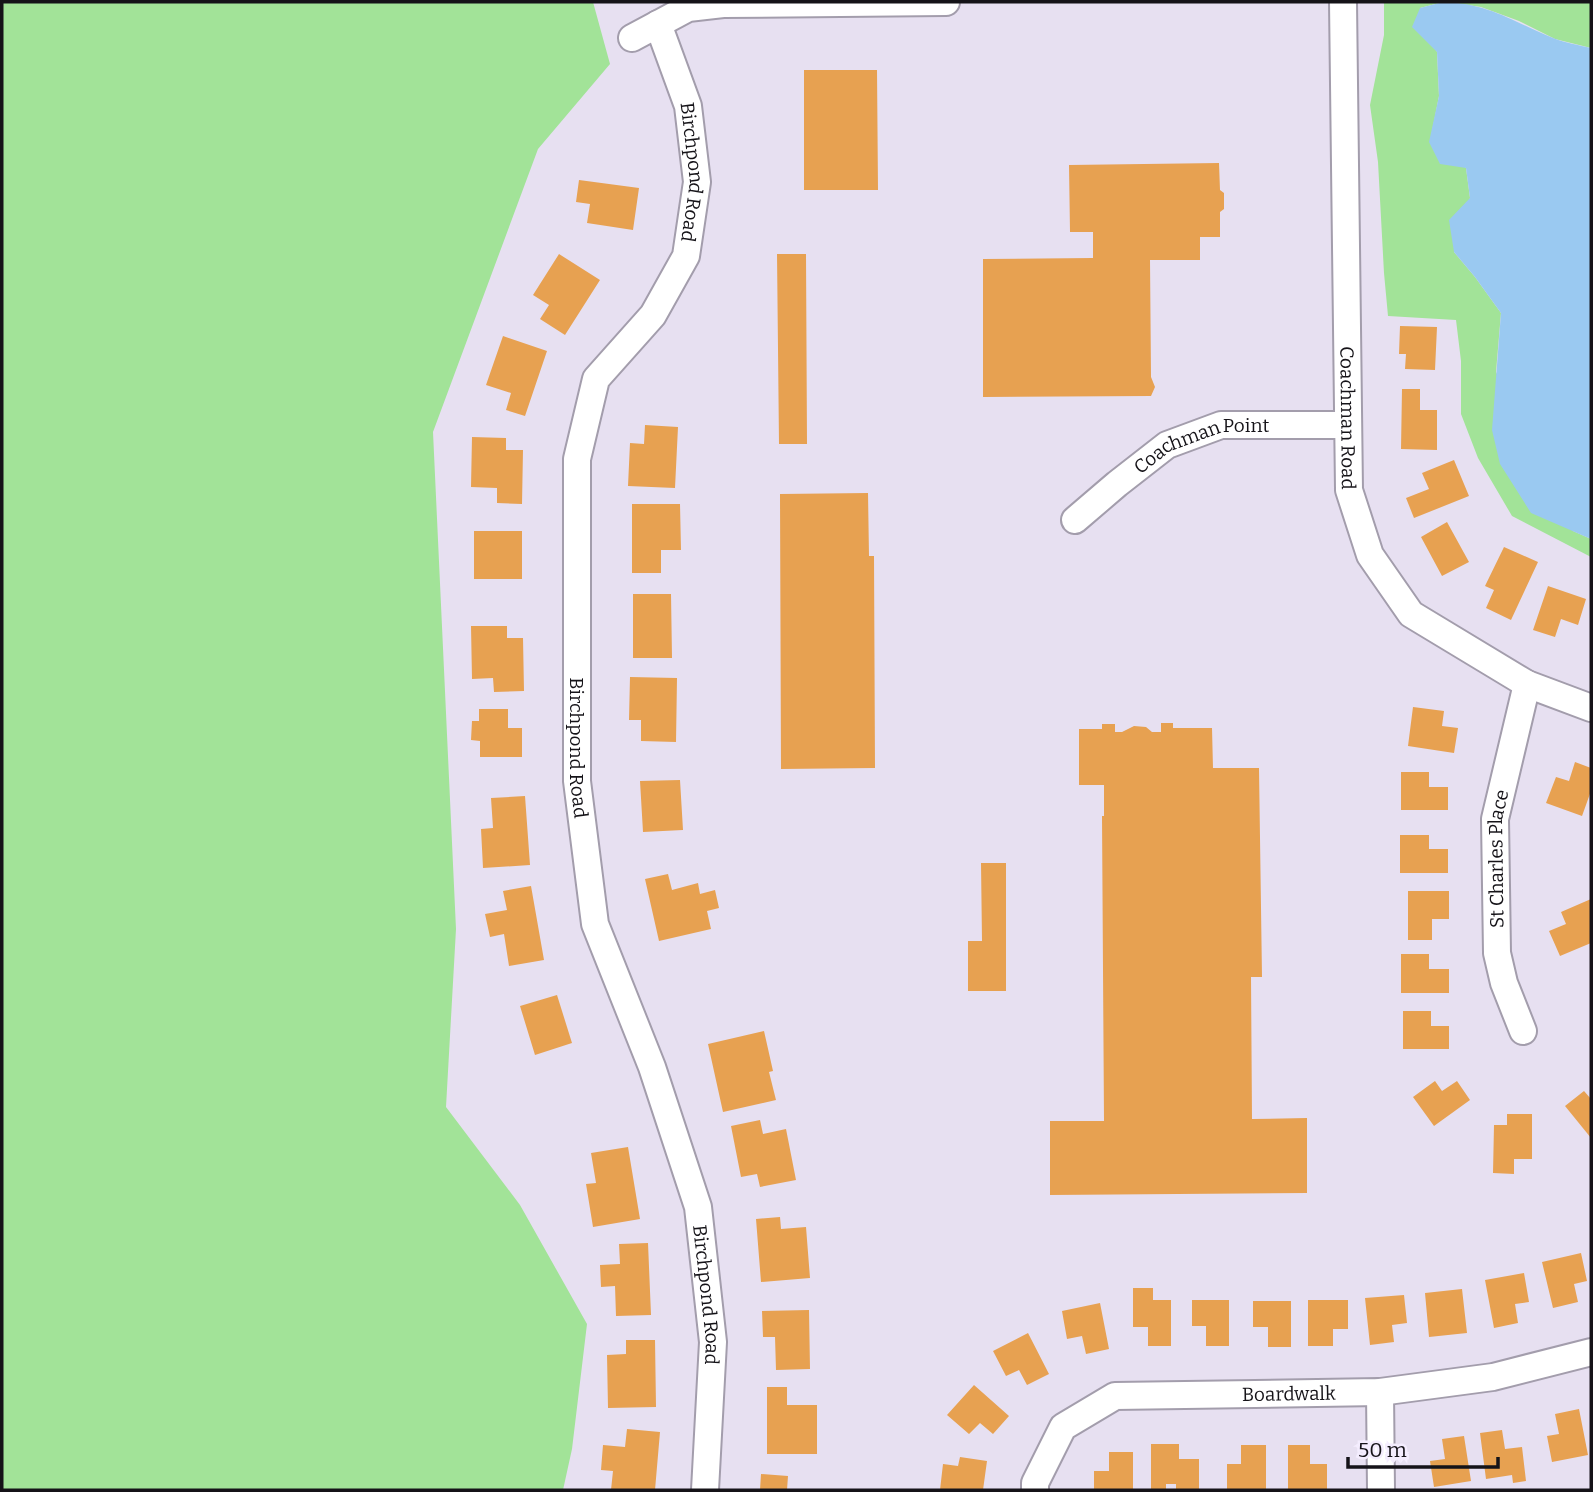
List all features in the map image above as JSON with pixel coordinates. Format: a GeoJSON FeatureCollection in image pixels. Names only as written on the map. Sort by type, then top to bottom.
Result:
{"type":"FeatureCollection","features":[{"type":"Feature","properties":{"kind":"street"},"geometry":{"type":"LineString","coordinates":[[632,38],[688,8],[723,4],[946,2]]}},
{"type":"Feature","properties":{"kind":"street","name":"Coachman Road"},"geometry":{"type":"LineString","coordinates":[[1343,2],[1349,490],[1370,555],[1411,614],[1527,684],[1591,708]]}},
{"type":"Feature","properties":{"kind":"street","name":"Birchpond Road"},"geometry":{"type":"LineString","coordinates":[[658,24],[688,106],[697,182],[686,256],[653,315],[596,379],[577,460],[577,781],[595,924],[652,1068],[698,1207],[713,1342],[705,1490]]}},
{"type":"Feature","properties":{"kind":"street","name":"Coachman Point"},"geometry":{"type":"LineString","coordinates":[[1075,520],[1167,445],[1222,425],[1348,425]]}},
{"type":"Feature","properties":{"kind":"street","name":"St Charles Place"},"geometry":{"type":"LineString","coordinates":[[1523,1031],[1504,983],[1497,953],[1494,819],[1527,684]]}},
{"type":"Feature","properties":{"kind":"street","name":"Boardwalk"},"geometry":{"type":"LineString","coordinates":[[1035,1490],[1035,1483],[1063,1427],[1115,1396],[1380,1392],[1493,1377],[1591,1352]]}},
{"type":"Feature","properties":{"kind":"street"},"geometry":{"type":"LineString","coordinates":[[1380,1392],[1381,1490]]}},
{"type":"Feature","properties":{"kind":"green space"},"geometry":{"type":"Polygon","coordinates":[[[2,2],[593,2],[610,64],[538,149],[433,432],[456,929],[446,1107],[520,1205],[587,1324],[572,1449],[563,1490],[2,1490],[2,2]]]}},
{"type":"Feature","properties":{"kind":"green space"},"geometry":{"type":"Polygon","coordinates":[[[1384,2],[1443,2],[1420,8],[1437,52],[1439,96],[1430,142],[1466,168],[1470,198],[1454,252],[1501,313],[1496,372],[1573,531],[1591,539],[1591,557],[1512,516],[1478,458],[1461,414],[1461,361],[1456,320],[1388,316],[1378,162],[1370,105],[1384,35],[1384,2]]]}},
{"type":"Feature","properties":{"kind":"green space"},"geometry":{"type":"Polygon","coordinates":[[[1447,2],[1591,2],[1591,48],[1555,39],[1519,21],[1481,7],[1447,2]]]}},
{"type":"Feature","properties":{"kind":"water"},"geometry":{"type":"Polygon","coordinates":[[[1443,2],[1474,6],[1500,14],[1558,40],[1591,48],[1591,539],[1531,513],[1500,464],[1492,430],[1501,313],[1454,252],[1449,220],[1470,198],[1466,168],[1440,164],[1429,142],[1439,96],[1437,52],[1412,27],[1420,8],[1443,2]]]}},
{"type":"Feature","properties":{"kind":"building"},"geometry":{"type":"Polygon","coordinates":[[[804,70],[877,70],[878,190],[804,190],[804,70]]]}},
{"type":"Feature","properties":{"kind":"building"},"geometry":{"type":"Polygon","coordinates":[[[1219,163],[1220,190],[1224,193],[1224,209],[1220,212],[1220,237],[1200,237],[1200,260],[1150,260],[1151,377],[1155,387],[1151,396],[983,397],[983,259],[1093,258],[1093,232],[1070,232],[1069,165],[1219,163]]]}},
{"type":"Feature","properties":{"kind":"building"},"geometry":{"type":"Polygon","coordinates":[[[579,180],[639,188],[633,230],[587,223],[590,204],[576,202],[579,180]]]}},
{"type":"Feature","properties":{"kind":"building"},"geometry":{"type":"Polygon","coordinates":[[[559,254],[600,280],[565,335],[540,319],[549,305],[533,295],[559,254]]]}},
{"type":"Feature","properties":{"kind":"building"},"geometry":{"type":"Polygon","coordinates":[[[777,254],[806,254],[807,444],[779,444],[777,254]]]}},
{"type":"Feature","properties":{"kind":"building"},"geometry":{"type":"Polygon","coordinates":[[[1400,326],[1437,327],[1435,370],[1405,369],[1406,354],[1399,354],[1400,326]]]}},
{"type":"Feature","properties":{"kind":"building"},"geometry":{"type":"Polygon","coordinates":[[[503,336],[547,351],[525,416],[506,410],[511,393],[486,385],[503,336]]]}},
{"type":"Feature","properties":{"kind":"building"},"geometry":{"type":"Polygon","coordinates":[[[1402,389],[1420,389],[1420,410],[1437,410],[1437,450],[1401,449],[1402,389]]]}},
{"type":"Feature","properties":{"kind":"building"},"geometry":{"type":"Polygon","coordinates":[[[645,425],[678,427],[675,488],[628,486],[630,443],[644,444],[645,425]]]}},
{"type":"Feature","properties":{"kind":"building"},"geometry":{"type":"Polygon","coordinates":[[[472,437],[506,438],[506,450],[523,450],[522,504],[497,503],[497,488],[471,487],[472,437]]]}},
{"type":"Feature","properties":{"kind":"building"},"geometry":{"type":"Polygon","coordinates":[[[1454,460],[1469,496],[1414,518],[1406,498],[1429,489],[1422,473],[1454,460]]]}},
{"type":"Feature","properties":{"kind":"building"},"geometry":{"type":"Polygon","coordinates":[[[868,493],[869,556],[874,556],[875,768],[781,769],[780,494],[868,493]]]}},
{"type":"Feature","properties":{"kind":"building"},"geometry":{"type":"Polygon","coordinates":[[[632,504],[680,504],[681,550],[661,550],[661,573],[632,573],[632,504]]]}},
{"type":"Feature","properties":{"kind":"building"},"geometry":{"type":"Polygon","coordinates":[[[1447,522],[1469,562],[1442,576],[1421,537],[1447,522]]]}},
{"type":"Feature","properties":{"kind":"building"},"geometry":{"type":"Polygon","coordinates":[[[474,531],[522,531],[522,579],[474,579],[474,531]]]}},
{"type":"Feature","properties":{"kind":"building"},"geometry":{"type":"Polygon","coordinates":[[[1504,547],[1538,562],[1511,620],[1486,608],[1494,590],[1485,586],[1504,547]]]}},
{"type":"Feature","properties":{"kind":"building"},"geometry":{"type":"Polygon","coordinates":[[[1548,586],[1586,599],[1578,625],[1561,619],[1555,637],[1533,630],[1548,586]]]}},
{"type":"Feature","properties":{"kind":"building"},"geometry":{"type":"Polygon","coordinates":[[[633,594],[671,594],[672,658],[633,658],[633,594]]]}},
{"type":"Feature","properties":{"kind":"building"},"geometry":{"type":"Polygon","coordinates":[[[471,626],[507,626],[507,638],[523,638],[524,691],[494,692],[493,678],[472,679],[471,626]]]}},
{"type":"Feature","properties":{"kind":"building"},"geometry":{"type":"Polygon","coordinates":[[[630,677],[677,678],[676,742],[641,741],[641,720],[629,720],[630,677]]]}},
{"type":"Feature","properties":{"kind":"building"},"geometry":{"type":"Polygon","coordinates":[[[1413,707],[1444,711],[1442,726],[1458,728],[1454,753],[1408,746],[1413,707]]]}},
{"type":"Feature","properties":{"kind":"building"},"geometry":{"type":"Polygon","coordinates":[[[479,709],[508,709],[508,728],[522,728],[522,757],[480,757],[480,741],[471,740],[472,721],[479,721],[479,709]]]}},
{"type":"Feature","properties":{"kind":"building"},"geometry":{"type":"Polygon","coordinates":[[[1161,723],[1173,723],[1173,728],[1212,728],[1213,768],[1259,768],[1262,977],[1251,977],[1252,1119],[1307,1118],[1307,1193],[1050,1195],[1050,1121],[1104,1121],[1104,785],[1079,785],[1079,729],[1102,729],[1102,724],[1115,724],[1115,732],[1122,732],[1134,726],[1161,732],[1161,723]]]}},
{"type":"Feature","properties":{"kind":"building"},"geometry":{"type":"Polygon","coordinates":[[[1575,762],[1591,768],[1591,791],[1582,816],[1546,803],[1556,777],[1569,781],[1575,762]]]}},
{"type":"Feature","properties":{"kind":"building"},"geometry":{"type":"Polygon","coordinates":[[[1401,772],[1429,772],[1429,787],[1448,787],[1448,810],[1401,810],[1401,772]]]}},
{"type":"Feature","properties":{"kind":"building"},"geometry":{"type":"Polygon","coordinates":[[[680,780],[683,830],[643,832],[640,781],[680,780]]]}},
{"type":"Feature","properties":{"kind":"building"},"geometry":{"type":"Polygon","coordinates":[[[525,796],[530,865],[483,868],[481,829],[493,828],[491,798],[525,796]]]}},
{"type":"Feature","properties":{"kind":"building"},"geometry":{"type":"Polygon","coordinates":[[[1400,835],[1429,835],[1429,849],[1448,849],[1448,873],[1400,873],[1400,835]]]}},
{"type":"Feature","properties":{"kind":"building"},"geometry":{"type":"Polygon","coordinates":[[[981,863],[1006,863],[1006,991],[968,991],[968,941],[982,941],[981,863]]]}},
{"type":"Feature","properties":{"kind":"building"},"geometry":{"type":"Polygon","coordinates":[[[668,874],[672,890],[698,883],[700,894],[715,890],[719,908],[707,911],[711,929],[659,941],[645,879],[668,874]]]}},
{"type":"Feature","properties":{"kind":"building"},"geometry":{"type":"Polygon","coordinates":[[[531,886],[544,960],[509,966],[504,934],[490,937],[485,914],[507,910],[503,891],[531,886]]]}},
{"type":"Feature","properties":{"kind":"building"},"geometry":{"type":"Polygon","coordinates":[[[1408,891],[1449,891],[1449,919],[1432,919],[1432,940],[1408,940],[1408,891]]]}},
{"type":"Feature","properties":{"kind":"building"},"geometry":{"type":"Polygon","coordinates":[[[1591,899],[1591,943],[1560,956],[1549,931],[1566,924],[1561,912],[1591,899]]]}},
{"type":"Feature","properties":{"kind":"building"},"geometry":{"type":"Polygon","coordinates":[[[1401,954],[1429,954],[1429,969],[1449,969],[1449,993],[1401,993],[1401,954]]]}},
{"type":"Feature","properties":{"kind":"building"},"geometry":{"type":"Polygon","coordinates":[[[557,995],[572,1043],[535,1055],[520,1006],[557,995]]]}},
{"type":"Feature","properties":{"kind":"building"},"geometry":{"type":"Polygon","coordinates":[[[1403,1011],[1431,1011],[1431,1026],[1449,1026],[1449,1049],[1403,1049],[1403,1011]]]}},
{"type":"Feature","properties":{"kind":"building"},"geometry":{"type":"Polygon","coordinates":[[[764,1031],[776,1100],[723,1112],[708,1044],[764,1031]]]}},
{"type":"Feature","properties":{"kind":"building"},"geometry":{"type":"Polygon","coordinates":[[[1435,1081],[1442,1091],[1457,1081],[1470,1100],[1434,1126],[1413,1097],[1435,1081]]]}},
{"type":"Feature","properties":{"kind":"building"},"geometry":{"type":"Polygon","coordinates":[[[1584,1091],[1591,1099],[1591,1138],[1565,1106],[1584,1091]]]}},
{"type":"Feature","properties":{"kind":"building"},"geometry":{"type":"Polygon","coordinates":[[[1507,1114],[1532,1114],[1532,1159],[1514,1159],[1514,1174],[1493,1173],[1494,1125],[1507,1125],[1507,1114]]]}},
{"type":"Feature","properties":{"kind":"building"},"geometry":{"type":"Polygon","coordinates":[[[760,1120],[763,1134],[786,1129],[796,1180],[760,1187],[757,1174],[741,1177],[731,1126],[760,1120]]]}},
{"type":"Feature","properties":{"kind":"building"},"geometry":{"type":"Polygon","coordinates":[[[628,1147],[640,1219],[593,1227],[586,1184],[596,1183],[591,1153],[628,1147]]]}},
{"type":"Feature","properties":{"kind":"building"},"geometry":{"type":"Polygon","coordinates":[[[780,1217],[781,1229],[806,1227],[810,1278],[761,1282],[756,1219],[780,1217]]]}},
{"type":"Feature","properties":{"kind":"building"},"geometry":{"type":"Polygon","coordinates":[[[648,1243],[651,1315],[616,1316],[615,1286],[601,1287],[600,1265],[620,1264],[619,1244],[648,1243]]]}},
{"type":"Feature","properties":{"kind":"building"},"geometry":{"type":"Polygon","coordinates":[[[1581,1253],[1587,1281],[1574,1284],[1578,1302],[1553,1308],[1542,1262],[1581,1253]]]}},
{"type":"Feature","properties":{"kind":"building"},"geometry":{"type":"Polygon","coordinates":[[[1524,1273],[1529,1302],[1515,1304],[1518,1323],[1494,1328],[1485,1280],[1524,1273]]]}},
{"type":"Feature","properties":{"kind":"building"},"geometry":{"type":"Polygon","coordinates":[[[1133,1288],[1153,1288],[1153,1300],[1171,1300],[1171,1346],[1148,1346],[1148,1327],[1133,1327],[1133,1288]]]}},
{"type":"Feature","properties":{"kind":"building"},"geometry":{"type":"Polygon","coordinates":[[[1462,1289],[1467,1333],[1429,1337],[1425,1293],[1462,1289]]]}},
{"type":"Feature","properties":{"kind":"building"},"geometry":{"type":"Polygon","coordinates":[[[1404,1295],[1407,1323],[1392,1325],[1394,1342],[1370,1345],[1365,1298],[1404,1295]]]}},
{"type":"Feature","properties":{"kind":"building"},"geometry":{"type":"Polygon","coordinates":[[[1192,1300],[1229,1300],[1229,1346],[1206,1346],[1206,1326],[1192,1326],[1192,1300]]]}},
{"type":"Feature","properties":{"kind":"building"},"geometry":{"type":"Polygon","coordinates":[[[1308,1300],[1348,1300],[1348,1329],[1333,1329],[1333,1346],[1308,1346],[1308,1300]]]}},
{"type":"Feature","properties":{"kind":"building"},"geometry":{"type":"Polygon","coordinates":[[[1253,1301],[1291,1301],[1291,1347],[1268,1347],[1268,1327],[1253,1327],[1253,1301]]]}},
{"type":"Feature","properties":{"kind":"building"},"geometry":{"type":"Polygon","coordinates":[[[1100,1303],[1109,1349],[1086,1354],[1082,1336],[1067,1339],[1062,1311],[1100,1303]]]}},
{"type":"Feature","properties":{"kind":"building"},"geometry":{"type":"Polygon","coordinates":[[[809,1310],[810,1369],[776,1370],[775,1337],[763,1337],[762,1311],[809,1310]]]}},
{"type":"Feature","properties":{"kind":"building"},"geometry":{"type":"Polygon","coordinates":[[[1028,1333],[1049,1374],[1027,1385],[1019,1370],[1006,1376],[993,1351],[1028,1333]]]}},
{"type":"Feature","properties":{"kind":"building"},"geometry":{"type":"Polygon","coordinates":[[[626,1340],[655,1340],[656,1407],[608,1408],[607,1355],[626,1354],[626,1340]]]}},
{"type":"Feature","properties":{"kind":"building"},"geometry":{"type":"Polygon","coordinates":[[[974,1385],[1009,1416],[993,1434],[980,1423],[969,1434],[947,1415],[974,1385]]]}},
{"type":"Feature","properties":{"kind":"building"},"geometry":{"type":"Polygon","coordinates":[[[767,1387],[787,1387],[787,1405],[817,1405],[817,1454],[767,1454],[767,1387]]]}},
{"type":"Feature","properties":{"kind":"building"},"geometry":{"type":"Polygon","coordinates":[[[1579,1409],[1588,1455],[1552,1462],[1547,1436],[1559,1434],[1555,1414],[1579,1409]]]}},
{"type":"Feature","properties":{"kind":"building"},"geometry":{"type":"Polygon","coordinates":[[[627,1429],[660,1432],[655,1490],[611,1490],[613,1471],[601,1470],[603,1445],[625,1447],[627,1429]]]}},
{"type":"Feature","properties":{"kind":"building"},"geometry":{"type":"Polygon","coordinates":[[[1502,1430],[1505,1449],[1522,1447],[1526,1481],[1513,1483],[1512,1475],[1486,1479],[1480,1433],[1502,1430]]]}},
{"type":"Feature","properties":{"kind":"building"},"geometry":{"type":"Polygon","coordinates":[[[1464,1436],[1471,1481],[1434,1487],[1430,1461],[1445,1459],[1442,1439],[1464,1436]]]}},
{"type":"Feature","properties":{"kind":"building"},"geometry":{"type":"Polygon","coordinates":[[[1151,1444],[1179,1444],[1179,1459],[1199,1459],[1199,1490],[1176,1490],[1176,1484],[1166,1484],[1166,1490],[1151,1490],[1151,1444]]]}},
{"type":"Feature","properties":{"kind":"building"},"geometry":{"type":"Polygon","coordinates":[[[1241,1445],[1266,1445],[1266,1490],[1227,1490],[1227,1464],[1241,1464],[1241,1445]]]}},
{"type":"Feature","properties":{"kind":"building"},"geometry":{"type":"Polygon","coordinates":[[[1288,1445],[1310,1445],[1310,1464],[1327,1464],[1327,1490],[1288,1490],[1288,1445]]]}},
{"type":"Feature","properties":{"kind":"building"},"geometry":{"type":"Polygon","coordinates":[[[1109,1452],[1133,1452],[1133,1490],[1094,1490],[1094,1471],[1109,1471],[1109,1452]]]}},
{"type":"Feature","properties":{"kind":"building"},"geometry":{"type":"Polygon","coordinates":[[[960,1457],[987,1461],[983,1490],[940,1490],[943,1464],[958,1466],[960,1457]]]}},
{"type":"Feature","properties":{"kind":"building"},"geometry":{"type":"Polygon","coordinates":[[[761,1474],[788,1476],[787,1490],[760,1490],[761,1474]]]}}]}
